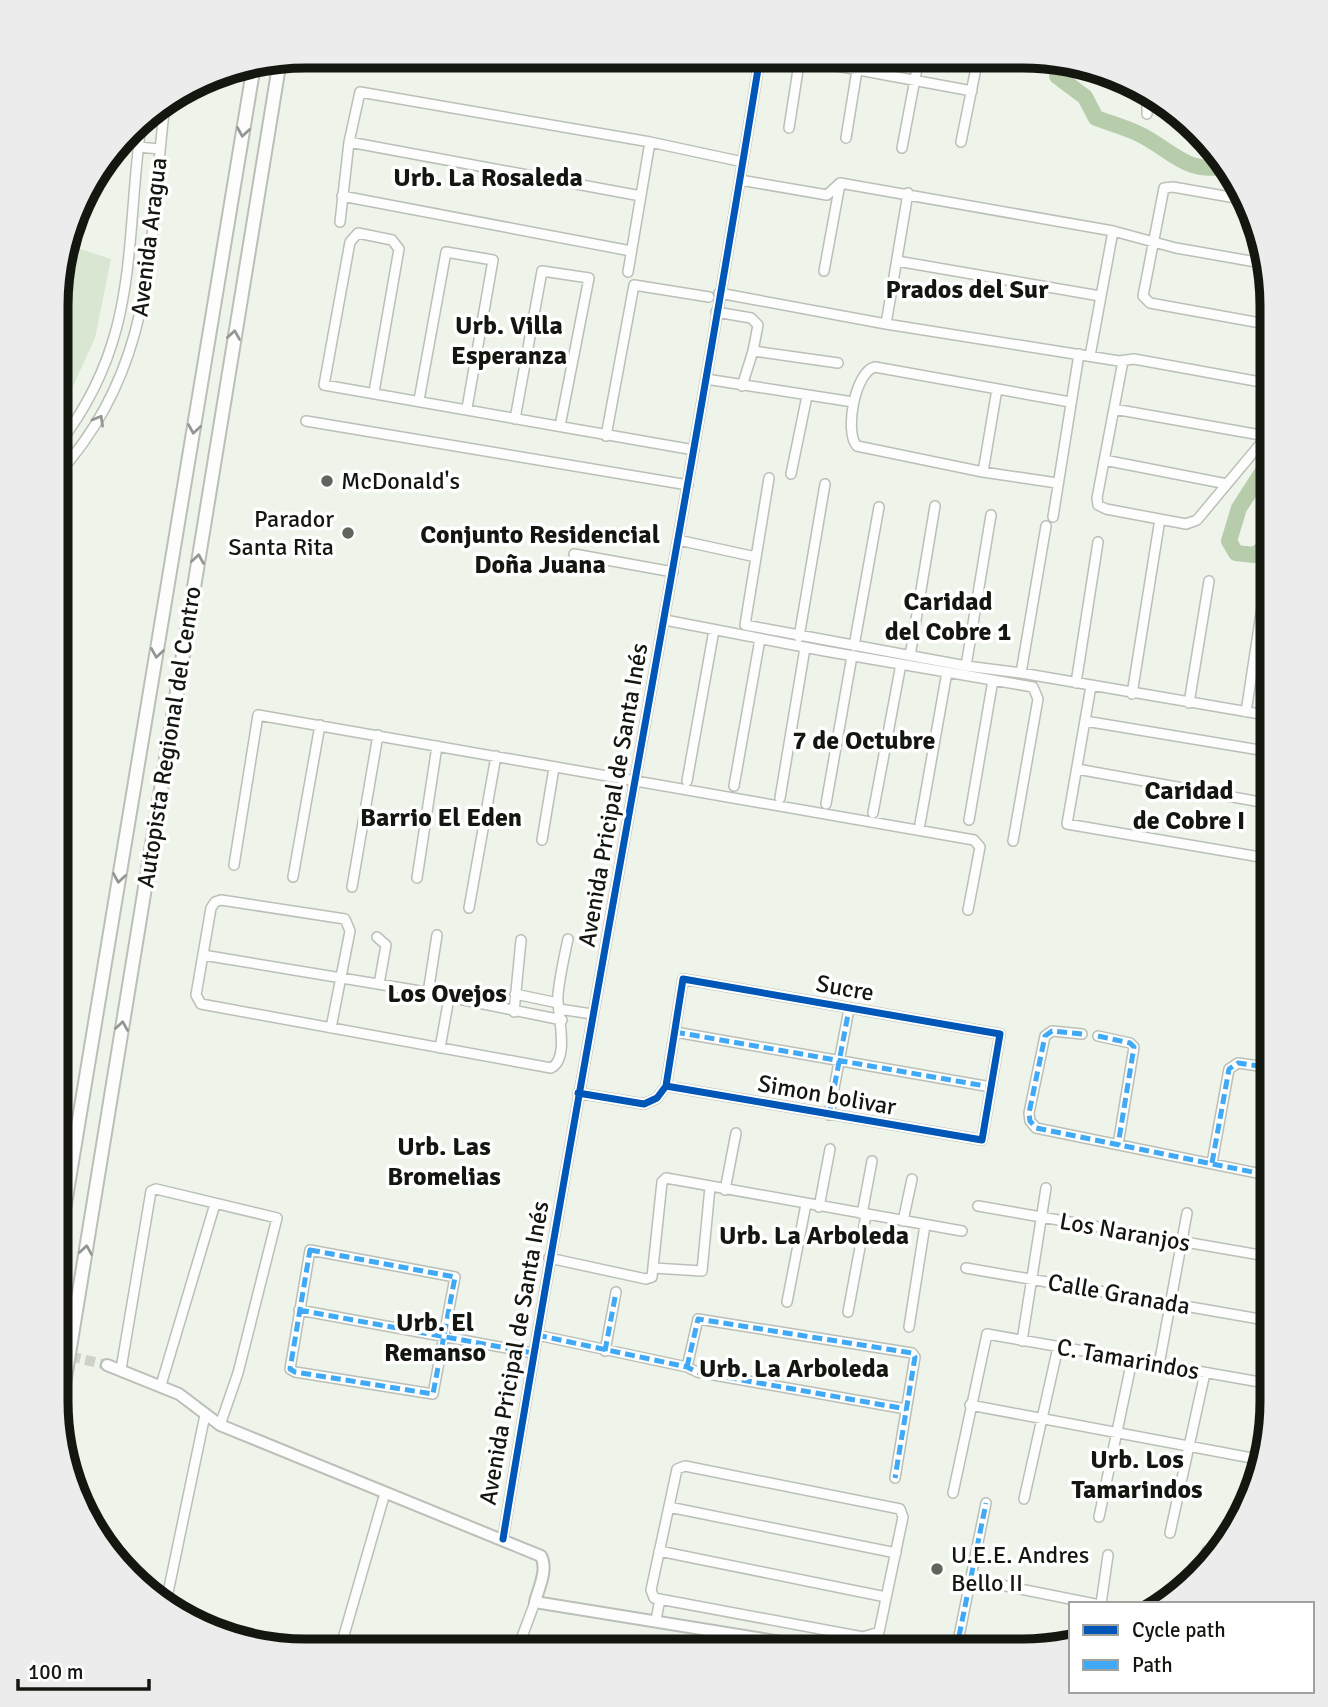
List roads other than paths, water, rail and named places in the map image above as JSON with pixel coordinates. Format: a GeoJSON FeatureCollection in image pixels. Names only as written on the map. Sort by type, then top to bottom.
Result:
{"type":"FeatureCollection","features":[{"type":"Feature","properties":{"kind":"highway","name":"Autopista Regional del Centro"},"geometry":{"type":"LineString","coordinates":[[68,1360],[278,70]]}},
{"type":"Feature","properties":{"kind":"highway","name":"Autopista Regional del Centro"},"geometry":{"type":"LineString","coordinates":[[68,1186],[252,75]]}},
{"type":"Feature","properties":{"kind":"main road"},"geometry":{"type":"LineString","coordinates":[[107,1365],[179,1394],[220,1425],[541,1556],[544,1563],[543,1576],[535,1602],[761,1638]]}},
{"type":"Feature","properties":{"kind":"street","name":"Avenida Pricipal de Santa Inés"},"geometry":{"type":"LineString","coordinates":[[503,1539],[592,1014],[665,620],[758,68]]}},
{"type":"Feature","properties":{"kind":"street"},"geometry":{"type":"LineString","coordinates":[[789,128],[795,68]]}},
{"type":"Feature","properties":{"kind":"street"},"geometry":{"type":"LineString","coordinates":[[847,68],[972,91]]}},
{"type":"Feature","properties":{"kind":"street"},"geometry":{"type":"LineString","coordinates":[[902,148],[917,68]]}},
{"type":"Feature","properties":{"kind":"street"},"geometry":{"type":"LineString","coordinates":[[961,142],[976,68]]}},
{"type":"Feature","properties":{"kind":"street"},"geometry":{"type":"LineString","coordinates":[[846,138],[857,70]]}},
{"type":"Feature","properties":{"kind":"street"},"geometry":{"type":"LineString","coordinates":[[340,222],[357,95],[364,92],[650,142],[743,162]]}},
{"type":"Feature","properties":{"kind":"street"},"geometry":{"type":"LineString","coordinates":[[1147,104],[1147,114]]}},
{"type":"Feature","properties":{"kind":"street","name":"Avenida Aragua"},"geometry":{"type":"LineString","coordinates":[[68,462],[88,438],[115,391],[137,334],[145,299],[165,115]]}},
{"type":"Feature","properties":{"kind":"street","name":"Avenida Aragua"},"geometry":{"type":"LineString","coordinates":[[68,432],[78,420],[91,394],[118,328],[126,291],[139,137]]}},
{"type":"Feature","properties":{"kind":"street"},"geometry":{"type":"LineString","coordinates":[[349,142],[641,196]]}},
{"type":"Feature","properties":{"kind":"street"},"geometry":{"type":"LineString","coordinates":[[628,272],[650,142]]}},
{"type":"Feature","properties":{"kind":"street"},"geometry":{"type":"LineString","coordinates":[[138,147],[160,149]]}},
{"type":"Feature","properties":{"kind":"street"},"geometry":{"type":"LineString","coordinates":[[740,180],[827,195],[840,183]]}},
{"type":"Feature","properties":{"kind":"street"},"geometry":{"type":"LineString","coordinates":[[840,183],[1113,230],[1176,248],[1255,262]]}},
{"type":"Feature","properties":{"kind":"street"},"geometry":{"type":"LineString","coordinates":[[824,271],[840,183]]}},
{"type":"Feature","properties":{"kind":"street"},"geometry":{"type":"LineString","coordinates":[[1233,198],[1173,187],[1164,188],[1143,290],[1145,300],[1260,323]]}},
{"type":"Feature","properties":{"kind":"street"},"geometry":{"type":"LineString","coordinates":[[886,324],[908,193]]}},
{"type":"Feature","properties":{"kind":"street"},"geometry":{"type":"LineString","coordinates":[[342,196],[631,251]]}},
{"type":"Feature","properties":{"kind":"street"},"geometry":{"type":"LineString","coordinates":[[1090,356],[1113,230]]}},
{"type":"Feature","properties":{"kind":"street"},"geometry":{"type":"LineString","coordinates":[[374,392],[398,250],[392,240],[358,233],[349,242],[324,385],[694,450]]}},
{"type":"Feature","properties":{"kind":"street"},"geometry":{"type":"LineString","coordinates":[[419,400],[446,252],[493,260],[467,408]]}},
{"type":"Feature","properties":{"kind":"street"},"geometry":{"type":"LineString","coordinates":[[897,261],[1100,296]]}},
{"type":"Feature","properties":{"kind":"street"},"geometry":{"type":"LineString","coordinates":[[515,419],[542,271],[554,272],[589,278],[560,426]]}},
{"type":"Feature","properties":{"kind":"street"},"geometry":{"type":"LineString","coordinates":[[606,436],[634,285],[709,297]]}},
{"type":"Feature","properties":{"kind":"street"},"geometry":{"type":"LineString","coordinates":[[719,293],[886,324],[1079,355],[1123,361],[1134,359],[1260,382]]}},
{"type":"Feature","properties":{"kind":"street"},"geometry":{"type":"LineString","coordinates":[[716,312],[751,318],[758,325],[742,386]]}},
{"type":"Feature","properties":{"kind":"street"},"geometry":{"type":"LineString","coordinates":[[753,351],[838,363]]}},
{"type":"Feature","properties":{"kind":"street"},"geometry":{"type":"LineString","coordinates":[[1053,517],[1079,355]]}},
{"type":"Feature","properties":{"kind":"street"},"geometry":{"type":"LineString","coordinates":[[1123,361],[1098,505],[1105,509],[1186,524],[1197,520],[1260,444]]}},
{"type":"Feature","properties":{"kind":"street"},"geometry":{"type":"LineString","coordinates":[[1058,483],[983,472],[857,446],[852,439],[853,402],[864,373],[875,367],[1070,402]]}},
{"type":"Feature","properties":{"kind":"street"},"geometry":{"type":"LineString","coordinates":[[706,379],[853,402]]}},
{"type":"Feature","properties":{"kind":"street"},"geometry":{"type":"LineString","coordinates":[[983,472],[997,389]]}},
{"type":"Feature","properties":{"kind":"street"},"geometry":{"type":"LineString","coordinates":[[791,474],[807,396]]}},
{"type":"Feature","properties":{"kind":"street"},"geometry":{"type":"LineString","coordinates":[[1114,409],[1260,432]]}},
{"type":"Feature","properties":{"kind":"street"},"geometry":{"type":"LineString","coordinates":[[306,421],[688,485]]}},
{"type":"Feature","properties":{"kind":"street"},"geometry":{"type":"LineString","coordinates":[[1104,460],[1227,484]]}},
{"type":"Feature","properties":{"kind":"street"},"geometry":{"type":"LineString","coordinates":[[769,478],[745,625],[966,666],[1260,714]]}},
{"type":"Feature","properties":{"kind":"street"},"geometry":{"type":"LineString","coordinates":[[799,637],[825,484]]}},
{"type":"Feature","properties":{"kind":"street"},"geometry":{"type":"LineString","coordinates":[[910,656],[935,506]]}},
{"type":"Feature","properties":{"kind":"street"},"geometry":{"type":"LineString","coordinates":[[854,646],[879,507]]}},
{"type":"Feature","properties":{"kind":"street"},"geometry":{"type":"LineString","coordinates":[[966,666],[991,515]]}},
{"type":"Feature","properties":{"kind":"street"},"geometry":{"type":"LineString","coordinates":[[1132,694],[1160,519]]}},
{"type":"Feature","properties":{"kind":"street"},"geometry":{"type":"LineString","coordinates":[[1021,673],[1046,526]]}},
{"type":"Feature","properties":{"kind":"street"},"geometry":{"type":"LineString","coordinates":[[678,540],[756,557]]}},
{"type":"Feature","properties":{"kind":"street"},"geometry":{"type":"LineString","coordinates":[[1076,683],[1098,542]]}},
{"type":"Feature","properties":{"kind":"street"},"geometry":{"type":"LineString","coordinates":[[574,555],[673,572]]}},
{"type":"Feature","properties":{"kind":"street"},"geometry":{"type":"LineString","coordinates":[[1189,703],[1209,581]]}},
{"type":"Feature","properties":{"kind":"street"},"geometry":{"type":"LineString","coordinates":[[665,620],[805,648],[1030,685],[1039,696],[1013,841]]}},
{"type":"Feature","properties":{"kind":"street"},"geometry":{"type":"LineString","coordinates":[[1246,712],[1260,622]]}},
{"type":"Feature","properties":{"kind":"street"},"geometry":{"type":"LineString","coordinates":[[687,781],[714,630]]}},
{"type":"Feature","properties":{"kind":"street"},"geometry":{"type":"LineString","coordinates":[[734,786],[760,639]]}},
{"type":"Feature","properties":{"kind":"street"},"geometry":{"type":"LineString","coordinates":[[780,798],[805,648]]}},
{"type":"Feature","properties":{"kind":"street"},"geometry":{"type":"LineString","coordinates":[[826,804],[852,656]]}},
{"type":"Feature","properties":{"kind":"street"},"geometry":{"type":"LineString","coordinates":[[873,813],[901,664]]}},
{"type":"Feature","properties":{"kind":"street"},"geometry":{"type":"LineString","coordinates":[[920,824],[947,672]]}},
{"type":"Feature","properties":{"kind":"street"},"geometry":{"type":"LineString","coordinates":[[969,820],[993,680]]}},
{"type":"Feature","properties":{"kind":"street"},"geometry":{"type":"LineString","coordinates":[[1091,686],[1067,824],[1260,857]]}},
{"type":"Feature","properties":{"kind":"street"},"geometry":{"type":"LineString","coordinates":[[234,865],[258,715],[974,840],[980,847],[968,910]]}},
{"type":"Feature","properties":{"kind":"street"},"geometry":{"type":"LineString","coordinates":[[1085,721],[1260,750]]}},
{"type":"Feature","properties":{"kind":"street"},"geometry":{"type":"LineString","coordinates":[[293,877],[320,725]]}},
{"type":"Feature","properties":{"kind":"street"},"geometry":{"type":"LineString","coordinates":[[352,887],[378,736]]}},
{"type":"Feature","properties":{"kind":"street"},"geometry":{"type":"LineString","coordinates":[[417,878],[437,746]]}},
{"type":"Feature","properties":{"kind":"street"},"geometry":{"type":"LineString","coordinates":[[469,908],[496,756]]}},
{"type":"Feature","properties":{"kind":"street"},"geometry":{"type":"LineString","coordinates":[[542,840],[554,768]]}},
{"type":"Feature","properties":{"kind":"street"},"geometry":{"type":"LineString","coordinates":[[1077,769],[1260,802]]}},
{"type":"Feature","properties":{"kind":"street"},"geometry":{"type":"LineString","coordinates":[[331,1028],[350,931],[345,919],[215,901],[211,908],[196,995],[201,1004],[331,1028],[440,1048],[554,1067],[559,1059],[562,1020],[558,1006],[568,939]]}},
{"type":"Feature","properties":{"kind":"street"},"geometry":{"type":"LineString","coordinates":[[428,993],[437,935]]}},
{"type":"Feature","properties":{"kind":"street"},"geometry":{"type":"LineString","coordinates":[[377,937],[386,946],[379,984]]}},
{"type":"Feature","properties":{"kind":"street"},"geometry":{"type":"LineString","coordinates":[[514,1012],[521,940]]}},
{"type":"Feature","properties":{"kind":"street"},"geometry":{"type":"LineString","coordinates":[[203,955],[379,984],[562,1020]]}},
{"type":"Feature","properties":{"kind":"street","name":"Sucre"},"geometry":{"type":"LineString","coordinates":[[675,1032],[683,979],[1000,1034],[992,1087]]}},
{"type":"Feature","properties":{"kind":"street"},"geometry":{"type":"LineString","coordinates":[[515,995],[592,1014]]}},
{"type":"Feature","properties":{"kind":"street"},"geometry":{"type":"LineString","coordinates":[[440,1048],[449,998]]}},
{"type":"Feature","properties":{"kind":"street"},"geometry":{"type":"LineString","coordinates":[[829,1115],[849,1009]]}},
{"type":"Feature","properties":{"kind":"street"},"geometry":{"type":"LineString","coordinates":[[1082,1034],[1052,1031],[1045,1036],[1030,1121],[1036,1128],[1259,1174]]}},
{"type":"Feature","properties":{"kind":"street"},"geometry":{"type":"LineString","coordinates":[[579,1093],[645,1104],[657,1098],[666,1086],[675,1032],[992,1087]]}},
{"type":"Feature","properties":{"kind":"street"},"geometry":{"type":"LineString","coordinates":[[1098,1036],[1130,1042],[1135,1047],[1118,1145]]}},
{"type":"Feature","properties":{"kind":"street"},"geometry":{"type":"LineString","coordinates":[[1212,1163],[1229,1069],[1238,1063],[1259,1066]]}},
{"type":"Feature","properties":{"kind":"street","name":"Simon bolivar"},"geometry":{"type":"LineString","coordinates":[[666,1086],[982,1140],[992,1087]]}},
{"type":"Feature","properties":{"kind":"street"},"geometry":{"type":"LineString","coordinates":[[725,1190],[736,1133]]}},
{"type":"Feature","properties":{"kind":"street"},"geometry":{"type":"LineString","coordinates":[[819,1207],[830,1149]]}},
{"type":"Feature","properties":{"kind":"street"},"geometry":{"type":"LineString","coordinates":[[848,1312],[872,1161]]}},
{"type":"Feature","properties":{"kind":"street"},"geometry":{"type":"LineString","coordinates":[[550,1258],[646,1279],[652,1277],[664,1179],[962,1231]]}},
{"type":"Feature","properties":{"kind":"street"},"geometry":{"type":"LineString","coordinates":[[903,1221],[912,1179]]}},
{"type":"Feature","properties":{"kind":"street"},"geometry":{"type":"LineString","coordinates":[[654,1268],[702,1271],[710,1187]]}},
{"type":"Feature","properties":{"kind":"street"},"geometry":{"type":"LineString","coordinates":[[1022,1341],[1046,1188]]}},
{"type":"Feature","properties":{"kind":"street"},"geometry":{"type":"LineString","coordinates":[[121,1369],[151,1191],[156,1189],[273,1216],[278,1222],[238,1373],[220,1425]]}},
{"type":"Feature","properties":{"kind":"street"},"geometry":{"type":"LineString","coordinates":[[161,1385],[215,1204]]}},
{"type":"Feature","properties":{"kind":"street"},"geometry":{"type":"LineString","coordinates":[[787,1302],[806,1204]]}},
{"type":"Feature","properties":{"kind":"street","name":"Los Naranjos"},"geometry":{"type":"LineString","coordinates":[[978,1206],[1259,1255]]}},
{"type":"Feature","properties":{"kind":"street"},"geometry":{"type":"LineString","coordinates":[[1159,1365],[1187,1213]]}},
{"type":"Feature","properties":{"kind":"street"},"geometry":{"type":"LineString","coordinates":[[909,1326],[925,1225]]}},
{"type":"Feature","properties":{"kind":"street"},"geometry":{"type":"LineString","coordinates":[[310,1251],[452,1275],[455,1280],[445,1337],[433,1394],[295,1372],[290,1364],[310,1251]]}},
{"type":"Feature","properties":{"kind":"street","name":"Calle Granada"},"geometry":{"type":"LineString","coordinates":[[966,1268],[1259,1319]]}},
{"type":"Feature","properties":{"kind":"street"},"geometry":{"type":"LineString","coordinates":[[606,1351],[616,1292]]}},
{"type":"Feature","properties":{"kind":"street"},"geometry":{"type":"LineString","coordinates":[[299,1310],[533,1353]]}},
{"type":"Feature","properties":{"kind":"street"},"geometry":{"type":"LineString","coordinates":[[687,1367],[698,1320],[912,1353],[915,1357],[895,1478]]}},
{"type":"Feature","properties":{"kind":"street","name":"C. Tamarindos"},"geometry":{"type":"LineString","coordinates":[[970,1405],[987,1334],[1259,1382]]}},
{"type":"Feature","properties":{"kind":"street"},"geometry":{"type":"LineString","coordinates":[[537,1335],[687,1367],[697,1373],[906,1409]]}},
{"type":"Feature","properties":{"kind":"street"},"geometry":{"type":"LineString","coordinates":[[1024,1499],[1058,1347]]}},
{"type":"Feature","properties":{"kind":"street"},"geometry":{"type":"LineString","coordinates":[[1099,1517],[1132,1360]]}},
{"type":"Feature","properties":{"kind":"street"},"geometry":{"type":"LineString","coordinates":[[1170,1533],[1205,1373]]}},
{"type":"Feature","properties":{"kind":"street"},"geometry":{"type":"LineString","coordinates":[[953,1493],[970,1405],[1252,1458]]}},
{"type":"Feature","properties":{"kind":"street"},"geometry":{"type":"LineString","coordinates":[[168,1595],[205,1415]]}},
{"type":"Feature","properties":{"kind":"street"},"geometry":{"type":"LineString","coordinates":[[685,1466],[900,1508],[904,1517],[878,1632],[868,1638],[660,1599],[651,1593],[659,1551],[677,1469],[685,1466]]}},
{"type":"Feature","properties":{"kind":"street"},"geometry":{"type":"LineString","coordinates":[[343,1638],[385,1493]]}},
{"type":"Feature","properties":{"kind":"street"},"geometry":{"type":"LineString","coordinates":[[959,1638],[986,1503]]}},
{"type":"Feature","properties":{"kind":"street"},"geometry":{"type":"LineString","coordinates":[[668,1507],[896,1553]]}},
{"type":"Feature","properties":{"kind":"street"},"geometry":{"type":"LineString","coordinates":[[659,1551],[886,1597]]}},
{"type":"Feature","properties":{"kind":"street"},"geometry":{"type":"LineString","coordinates":[[1101,1602],[1108,1555]]}},
{"type":"Feature","properties":{"kind":"street"},"geometry":{"type":"LineString","coordinates":[[971,1579],[1085,1602]]}},
{"type":"Feature","properties":{"kind":"street"},"geometry":{"type":"LineString","coordinates":[[656,1620],[660,1599]]}},
{"type":"Feature","properties":{"kind":"street"},"geometry":{"type":"LineString","coordinates":[[522,1638],[535,1602]]}},
{"type":"Feature","properties":{"kind":"waterway"},"geometry":{"type":"LineString","coordinates":[[1061,72],[1057,76],[1085,97],[1096,118],[1137,133],[1186,163],[1215,167]]}},
{"type":"Feature","properties":{"kind":"waterway"},"geometry":{"type":"LineString","coordinates":[[1260,476],[1239,508],[1229,541],[1236,553],[1254,555],[1260,551]]}},
{"type":"Feature","properties":{"kind":"tunnel"},"geometry":{"type":"LineString","coordinates":[[68,1356],[107,1365]]}},
{"type":"Feature","properties":{"kind":"place","name":"McDonald's"},"geometry":{"type":"Point","coordinates":[327,481]}},
{"type":"Feature","properties":{"kind":"place","name":"Parador Santa Rita"},"geometry":{"type":"Point","coordinates":[348,533]}},
{"type":"Feature","properties":{"kind":"place","name":"U.E.E. Andres Bello II"},"geometry":{"type":"Point","coordinates":[937,1569]}},
{"type":"Feature","properties":{"kind":"district","name":"Urb. La Rosaleda"},"geometry":{"type":"Point","coordinates":[488,177]}},
{"type":"Feature","properties":{"kind":"district","name":"Prados del Sur"},"geometry":{"type":"Point","coordinates":[967,289]}},
{"type":"Feature","properties":{"kind":"district","name":"Urb. Villa Esperanza"},"geometry":{"type":"Point","coordinates":[509,340]}},
{"type":"Feature","properties":{"kind":"district","name":"Conjunto Residencial Doña Juana"},"geometry":{"type":"Point","coordinates":[540,549]}},
{"type":"Feature","properties":{"kind":"district","name":"Caridad del Cobre 1"},"geometry":{"type":"Point","coordinates":[948,616]}},
{"type":"Feature","properties":{"kind":"district","name":"7 de Octubre"},"geometry":{"type":"Point","coordinates":[864,740]}},
{"type":"Feature","properties":{"kind":"district","name":"Caridad de Cobre I"},"geometry":{"type":"Point","coordinates":[1189,805]}},
{"type":"Feature","properties":{"kind":"district","name":"Barrio El Eden"},"geometry":{"type":"Point","coordinates":[441,817]}},
{"type":"Feature","properties":{"kind":"district","name":"Los Ovejos"},"geometry":{"type":"Point","coordinates":[447,993]}},
{"type":"Feature","properties":{"kind":"district","name":"Urb. Las Bromelias"},"geometry":{"type":"Point","coordinates":[444,1161]}},
{"type":"Feature","properties":{"kind":"district","name":"Urb. La Arboleda"},"geometry":{"type":"Point","coordinates":[814,1235]}},
{"type":"Feature","properties":{"kind":"district","name":"Urb. El Remanso"},"geometry":{"type":"Point","coordinates":[435,1337]}},
{"type":"Feature","properties":{"kind":"district","name":"Urb. La Arboleda"},"geometry":{"type":"Point","coordinates":[794,1368]}},
{"type":"Feature","properties":{"kind":"district","name":"Urb. Los Tamarindos"},"geometry":{"type":"Point","coordinates":[1137,1474]}}]}
